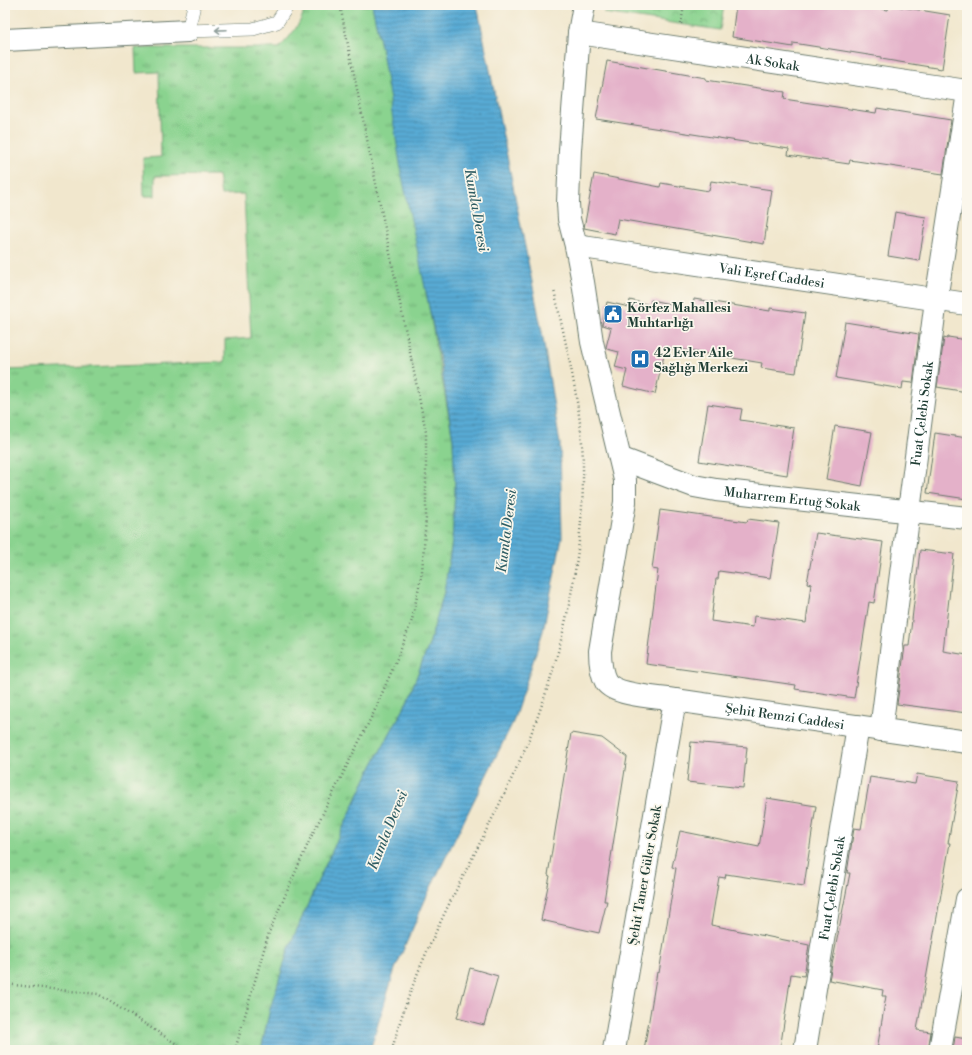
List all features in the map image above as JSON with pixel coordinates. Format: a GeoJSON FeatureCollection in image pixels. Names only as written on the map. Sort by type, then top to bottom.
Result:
{"type":"FeatureCollection","features":[{"type":"Feature","properties":{"kind":"street"},"geometry":{"type":"LineString","coordinates":[[584,5],[579,33],[568,187],[569,219],[576,246],[592,342],[614,436],[622,460]]}},
{"type":"Feature","properties":{"kind":"street"},"geometry":{"type":"LineString","coordinates":[[5,40],[188,31]]}},
{"type":"Feature","properties":{"kind":"street","name":"Ak Sokak"},"geometry":{"type":"LineString","coordinates":[[579,33],[967,91]]}},
{"type":"Feature","properties":{"kind":"street","name":"Fuat Çelebi Sokak"},"geometry":{"type":"LineString","coordinates":[[881,730],[936,300],[967,99]]}},
{"type":"Feature","properties":{"kind":"street","name":"Vali Eşref Caddesi"},"geometry":{"type":"LineString","coordinates":[[576,246],[967,304]]}},
{"type":"Feature","properties":{"kind":"street","name":"Muharrem Ertuğ Sokak"},"geometry":{"type":"LineString","coordinates":[[622,460],[694,486],[716,490],[967,518]]}},
{"type":"Feature","properties":{"kind":"street","name":"Şehit Remzi Caddesi"},"geometry":{"type":"LineString","coordinates":[[622,460],[626,480],[625,502],[600,651],[600,664],[606,682],[618,691],[967,742]]}},
{"type":"Feature","properties":{"kind":"street","name":"Şehit Taner Güler Sokak"},"geometry":{"type":"LineString","coordinates":[[614,1050],[674,700]]}},
{"type":"Feature","properties":{"kind":"street","name":"Fuat Çelebi Sokak"},"geometry":{"type":"LineString","coordinates":[[805,1050],[858,726]]}},
{"type":"Feature","properties":{"kind":"street"},"geometry":{"type":"LineString","coordinates":[[940,1050],[967,899]]}},
{"type":"Feature","properties":{"kind":"lane"},"geometry":{"type":"LineString","coordinates":[[194,5],[188,31],[253,28],[277,22],[288,5]]}},
{"type":"Feature","properties":{"kind":"path"},"geometry":{"type":"LineString","coordinates":[[235,1050],[269,932],[310,837],[374,712],[396,661],[412,620],[422,572],[426,518],[426,432],[340,5]]}},
{"type":"Feature","properties":{"kind":"path"},"geometry":{"type":"LineString","coordinates":[[392,1050],[398,1024],[432,937],[526,746],[545,695],[574,581],[580,525],[583,467],[578,419],[554,290]]}},
{"type":"Feature","properties":{"kind":"path"},"geometry":{"type":"LineString","coordinates":[[5,984],[98,994],[186,1050]]}},
{"type":"Feature","properties":{"kind":"green space"},"geometry":{"type":"Polygon","coordinates":[[[305,5],[372,5],[382,51],[453,439],[455,491],[452,542],[444,592],[429,645],[406,704],[372,766],[290,945],[270,1009],[261,1050],[5,1050],[5,370],[225,362],[225,340],[251,338],[244,194],[221,195],[218,175],[155,176],[155,196],[144,196],[143,158],[161,157],[159,72],[136,73],[135,48],[279,48],[292,34],[299,23],[305,5]]]}},
{"type":"Feature","properties":{"kind":"green space"},"geometry":{"type":"Polygon","coordinates":[[[605,5],[724,5],[720,30],[604,13],[605,5]]]}},
{"type":"Feature","properties":{"kind":"water","name":"Kumla Deresi"},"geometry":{"type":"Polygon","coordinates":[[[372,5],[477,5],[542,332],[560,444],[562,537],[543,631],[513,722],[429,891],[395,969],[370,1050],[261,1050],[270,1009],[290,945],[372,766],[406,704],[429,645],[444,592],[452,542],[455,491],[453,439],[441,365],[402,176],[382,51],[372,5]]]}},
{"type":"Feature","properties":{"kind":"building"},"geometry":{"type":"Polygon","coordinates":[[[736,5],[863,5],[888,10],[889,5],[950,15],[942,69],[881,59],[881,57],[793,43],[793,47],[732,37],[736,5]]]}},
{"type":"Feature","properties":{"kind":"building"},"geometry":{"type":"Polygon","coordinates":[[[607,61],[706,78],[706,80],[785,92],[784,99],[876,113],[877,108],[951,120],[943,174],[850,160],[849,164],[788,155],[789,149],[596,119],[607,61]]]}},
{"type":"Feature","properties":{"kind":"building"},"geometry":{"type":"Polygon","coordinates":[[[594,174],[660,187],[661,183],[709,191],[711,181],[772,190],[764,244],[618,219],[615,234],[584,228],[594,174]]]}},
{"type":"Feature","properties":{"kind":"building"},"geometry":{"type":"Polygon","coordinates":[[[895,212],[926,217],[919,261],[888,256],[895,212]]]}},
{"type":"Feature","properties":{"kind":"building"},"geometry":{"type":"Polygon","coordinates":[[[694,299],[770,311],[770,308],[805,313],[796,373],[761,368],[762,363],[666,347],[655,394],[623,386],[627,370],[615,367],[619,352],[607,349],[606,347],[611,328],[602,325],[607,302],[629,307],[630,300],[650,305],[651,300],[693,309],[694,299]]]}},
{"type":"Feature","properties":{"kind":"building"},"geometry":{"type":"Polygon","coordinates":[[[845,322],[919,334],[913,383],[903,382],[902,389],[836,378],[845,322]]]}},
{"type":"Feature","properties":{"kind":"building"},"geometry":{"type":"Polygon","coordinates":[[[948,337],[967,340],[967,392],[937,387],[944,338],[947,339],[948,337]]]}},
{"type":"Feature","properties":{"kind":"building"},"geometry":{"type":"Polygon","coordinates":[[[708,404],[742,409],[740,420],[794,428],[787,475],[699,461],[708,404]]]}},
{"type":"Feature","properties":{"kind":"building"},"geometry":{"type":"Polygon","coordinates":[[[835,426],[872,432],[862,486],[826,479],[835,426]]]}},
{"type":"Feature","properties":{"kind":"building"},"geometry":{"type":"Polygon","coordinates":[[[935,433],[967,438],[967,499],[927,493],[935,433]]]}},
{"type":"Feature","properties":{"kind":"building"},"geometry":{"type":"Polygon","coordinates":[[[660,510],[747,522],[748,519],[779,523],[770,578],[719,571],[718,579],[716,579],[711,621],[753,627],[754,616],[806,623],[811,584],[807,583],[816,533],[883,542],[874,603],[869,602],[854,698],[795,689],[796,685],[646,664],[658,570],[652,569],[660,510]]]}},
{"type":"Feature","properties":{"kind":"building"},"geometry":{"type":"Polygon","coordinates":[[[920,550],[954,554],[943,651],[967,655],[967,713],[897,704],[905,646],[909,646],[920,550]]]}},
{"type":"Feature","properties":{"kind":"building"},"geometry":{"type":"Polygon","coordinates":[[[571,733],[602,738],[627,757],[604,901],[607,901],[599,933],[541,920],[550,876],[548,875],[571,733]]]}},
{"type":"Feature","properties":{"kind":"building"},"geometry":{"type":"Polygon","coordinates":[[[691,742],[747,747],[743,788],[687,782],[691,742]]]}},
{"type":"Feature","properties":{"kind":"building"},"geometry":{"type":"Polygon","coordinates":[[[917,774],[959,781],[948,843],[950,843],[917,1030],[931,1032],[928,1050],[877,1050],[886,996],[882,996],[883,990],[829,980],[850,873],[847,873],[854,828],[861,829],[870,777],[915,784],[917,774]]]}},
{"type":"Feature","properties":{"kind":"building"},"geometry":{"type":"Polygon","coordinates":[[[767,798],[816,806],[804,886],[726,874],[725,878],[719,877],[711,925],[809,945],[804,976],[791,974],[780,1050],[644,1050],[657,972],[659,973],[676,868],[672,867],[680,831],[759,847],[767,798]]]}},
{"type":"Feature","properties":{"kind":"building"},"geometry":{"type":"Polygon","coordinates":[[[470,968],[498,976],[484,1025],[457,1018],[470,968]]]}},
{"type":"Feature","properties":{"kind":"building"},"geometry":{"type":"Polygon","coordinates":[[[955,1037],[967,1039],[967,1050],[953,1050],[955,1037]]]}},
{"type":"Feature","properties":{"kind":"place","name":"Körfez Mahallesi Muhtarlığı"},"geometry":{"type":"Point","coordinates":[613,314]}},
{"type":"Feature","properties":{"kind":"place","name":"42 Evler Aile Sağlığı Merkezi"},"geometry":{"type":"Point","coordinates":[640,359]}}]}
